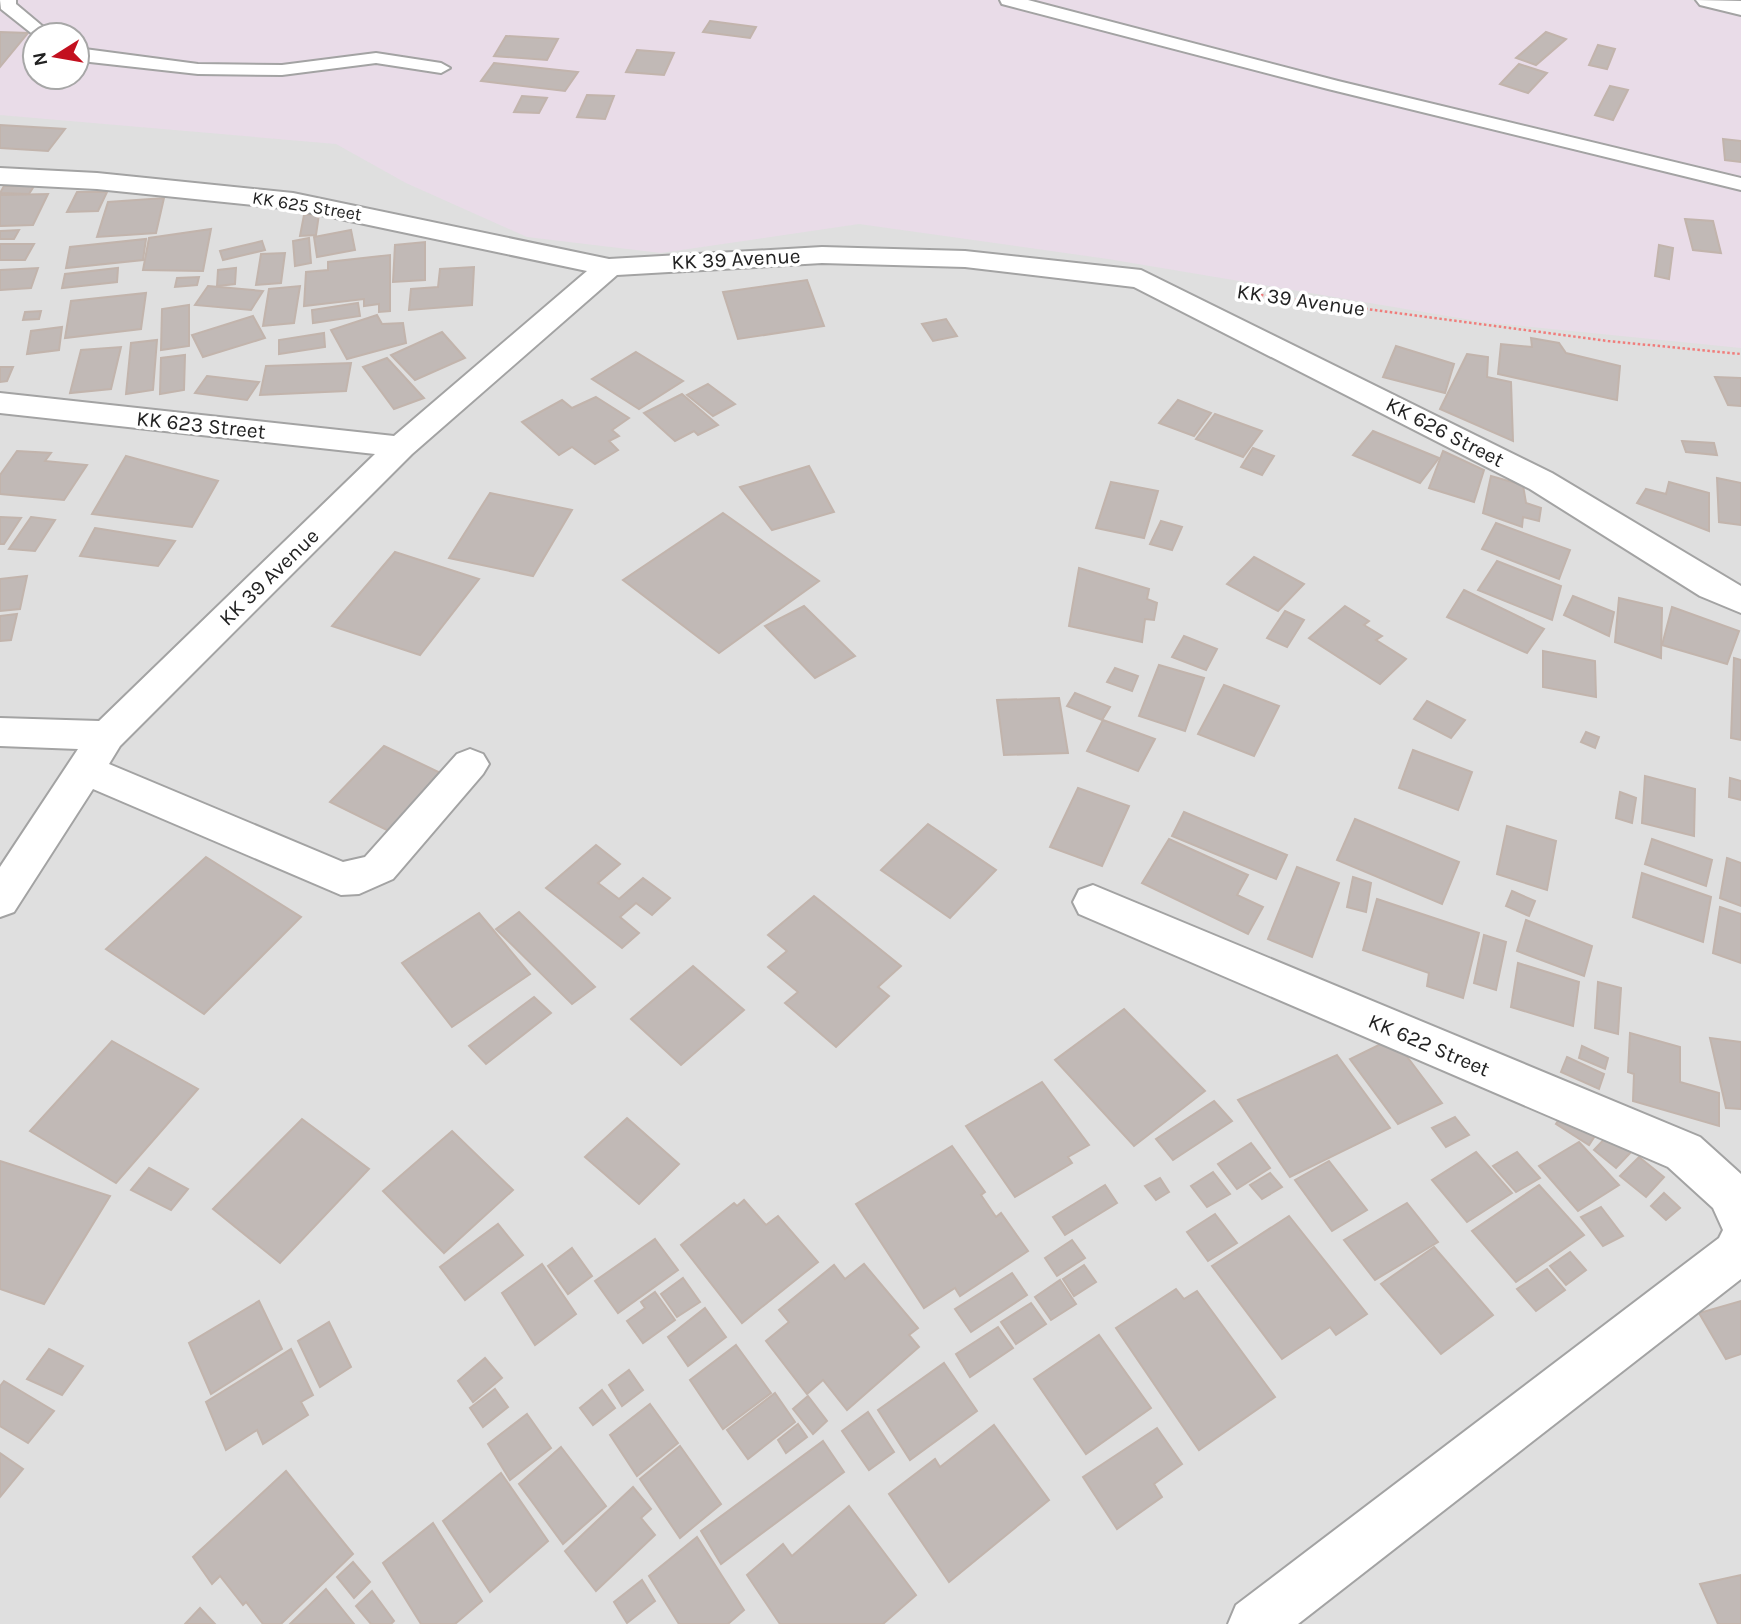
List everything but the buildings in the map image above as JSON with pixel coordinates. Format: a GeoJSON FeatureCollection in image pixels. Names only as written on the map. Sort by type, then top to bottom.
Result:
{"type":"FeatureCollection","features":[{"type":"Feature","properties":{"kind":"street"},"geometry":{"type":"LineString","coordinates":[[1709,0],[1741,8]]}},
{"type":"Feature","properties":{"kind":"street","name":"KK 625 Street"},"geometry":{"type":"LineString","coordinates":[[0,176],[97,181],[293,201],[609,267]]}},
{"type":"Feature","properties":{"kind":"street","name":"KK 39 Avenue"},"geometry":{"type":"LineString","coordinates":[[0,900],[107,736],[401,447],[609,267],[722,258],[835,255],[965,259],[1141,279]]}},
{"type":"Feature","properties":{"kind":"street","name":"KK 626 Street"},"geometry":{"type":"LineString","coordinates":[[1141,279],[1541,481],[1712,587],[1741,601]]}},
{"type":"Feature","properties":{"kind":"street","name":"KK 623 Street"},"geometry":{"type":"LineString","coordinates":[[0,403],[401,447]]}},
{"type":"Feature","properties":{"kind":"street"},"geometry":{"type":"LineString","coordinates":[[0,732],[107,736]]}},
{"type":"Feature","properties":{"kind":"street"},"geometry":{"type":"LineString","coordinates":[[86,770],[341,878],[359,878],[379,867],[470,764]]}},
{"type":"Feature","properties":{"kind":"street","name":"KK 622 Street"},"geometry":{"type":"LineString","coordinates":[[1093,902],[1684,1152],[1729,1193],[1741,1218]]}},
{"type":"Feature","properties":{"kind":"street"},"geometry":{"type":"LineString","coordinates":[[1255,1624],[1739,1252],[1741,1242]]}},
{"type":"Feature","properties":{"kind":"lane"},"geometry":{"type":"LineString","coordinates":[[8,0],[7,5],[26,21]]}},
{"type":"Feature","properties":{"kind":"lane"},"geometry":{"type":"LineString","coordinates":[[1008,0],[1334,85],[1741,184]]}},
{"type":"Feature","properties":{"kind":"lane"},"geometry":{"type":"LineString","coordinates":[[91,57],[198,69],[282,69],[376,58],[441,68]]}},
{"type":"Feature","properties":{"kind":"path","name":"KK 39 Avenue"},"geometry":{"type":"LineString","coordinates":[[1237,291],[1608,341],[1741,354]]}},
{"type":"Feature","properties":{"kind":"shaded area"},"geometry":{"type":"Polygon","coordinates":[[[0,0],[1741,0],[1741,1624],[0,1624],[0,0]]]}},
{"type":"Feature","properties":{"kind":"shaded area"},"geometry":{"type":"Polygon","coordinates":[[[0,0],[1690,0],[1741,12],[1741,348],[1483,322],[1108,259],[859,224],[661,253],[527,237],[406,183],[336,144],[0,115],[0,0]]]}}]}
